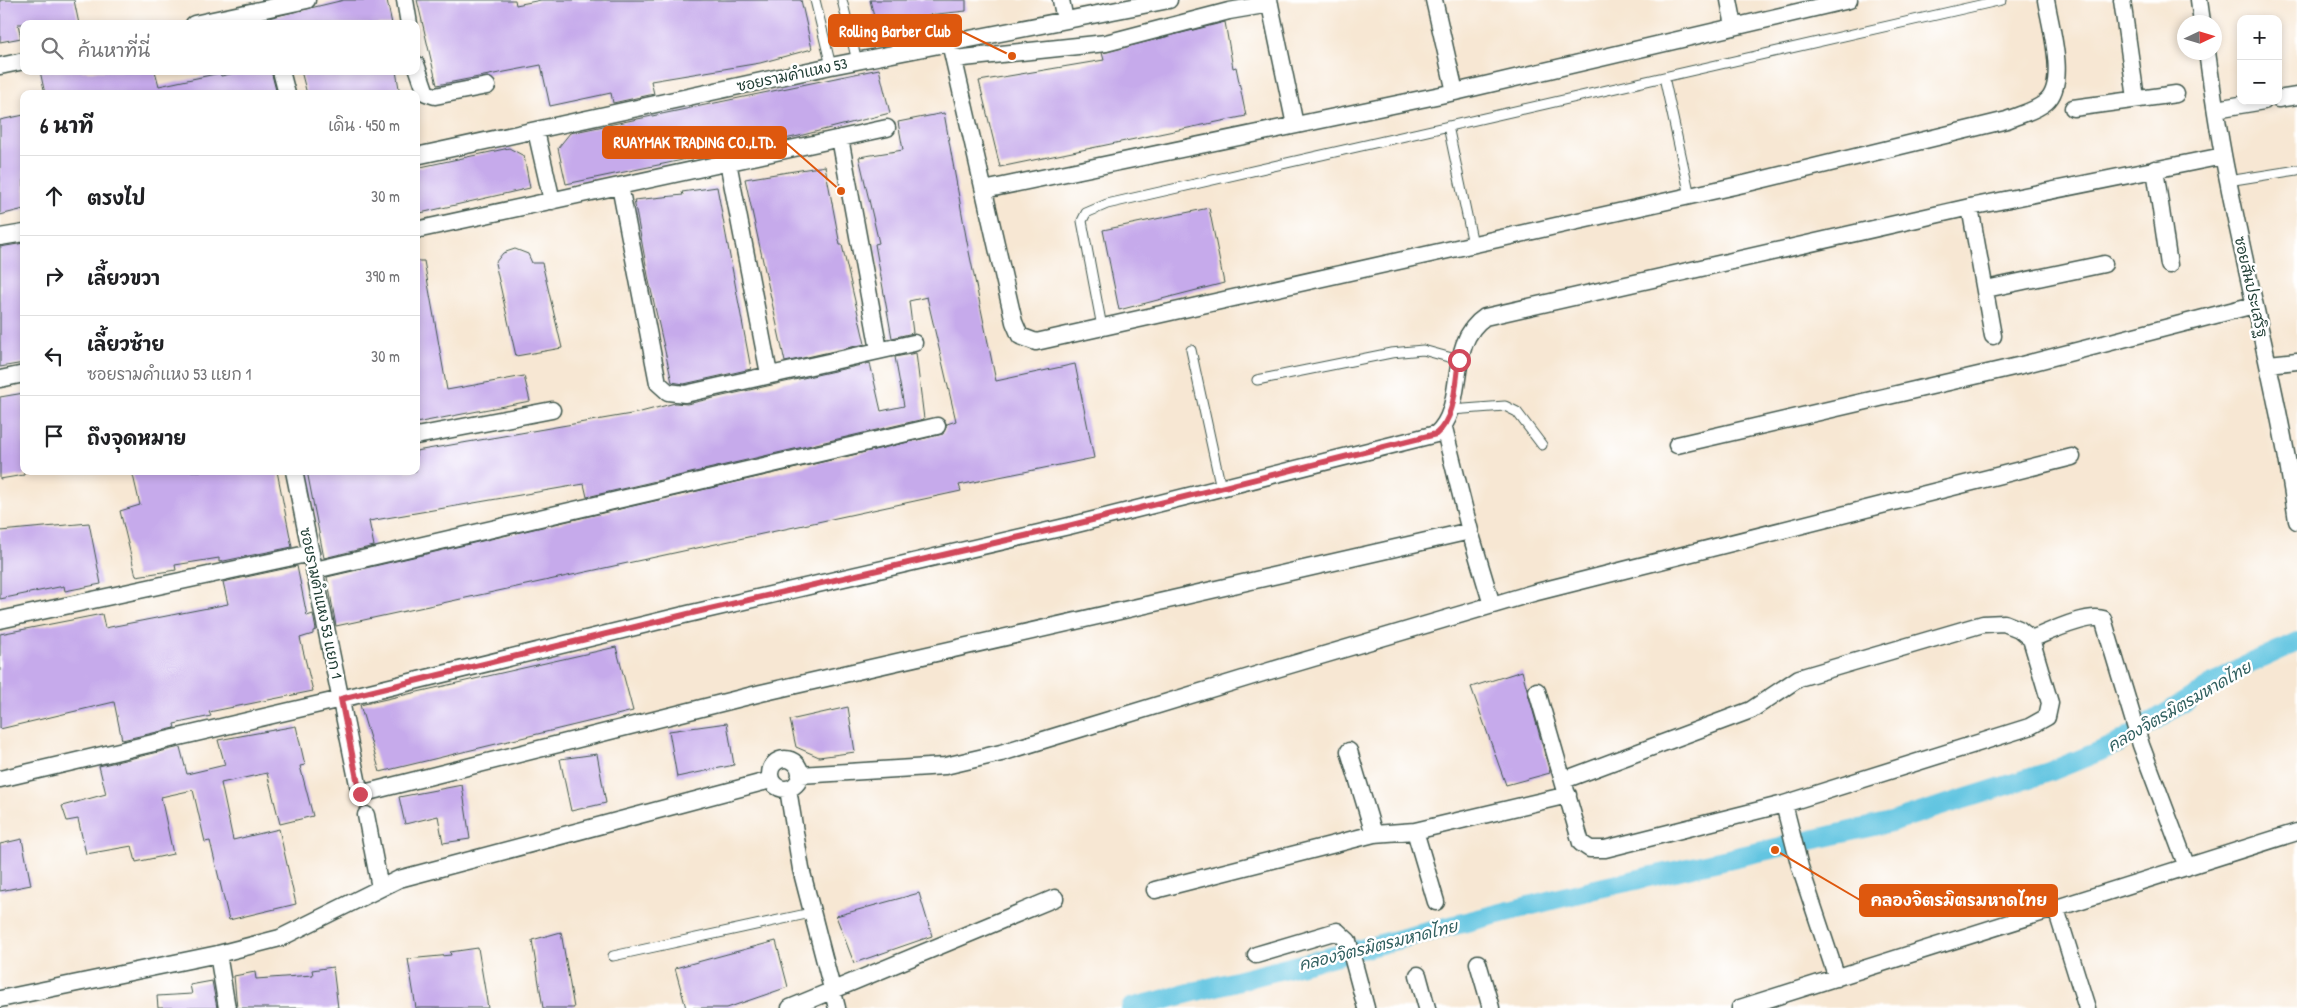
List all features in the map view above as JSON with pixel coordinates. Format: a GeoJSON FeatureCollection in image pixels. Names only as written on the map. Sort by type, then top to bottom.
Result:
{"type":"FeatureCollection","features":[{"type":"Feature","properties":{"kind":"street"},"geometry":{"type":"LineString","coordinates":[[230,20],[267,16],[307,0]]}},
{"type":"Feature","properties":{"kind":"street"},"geometry":{"type":"LineString","coordinates":[[405,0],[408,20]]}},
{"type":"Feature","properties":{"kind":"street"},"geometry":{"type":"LineString","coordinates":[[1061,0],[1065,20]]}},
{"type":"Feature","properties":{"kind":"street","name":"ซอยรามคำแหง 53"},"geometry":{"type":"LineString","coordinates":[[420,155],[831,66],[857,61],[952,51],[1065,20],[1169,0]]}},
{"type":"Feature","properties":{"kind":"street"},"geometry":{"type":"LineString","coordinates":[[1434,0],[1454,92]]}},
{"type":"Feature","properties":{"kind":"street"},"geometry":{"type":"LineString","coordinates":[[1729,0],[1734,26]]}},
{"type":"Feature","properties":{"kind":"street"},"geometry":{"type":"LineString","coordinates":[[984,190],[1454,92],[1849,0]]}},
{"type":"Feature","properties":{"kind":"street"},"geometry":{"type":"LineString","coordinates":[[1295,125],[1269,2],[1106,43],[952,51],[1014,322],[1020,336],[1036,342],[1690,196],[2007,120],[2046,102],[2055,88],[2057,72],[2046,0]]}},
{"type":"Feature","properties":{"kind":"street"},"geometry":{"type":"LineString","coordinates":[[2122,0],[2136,98]]}},
{"type":"Feature","properties":{"kind":"street"},"geometry":{"type":"LineString","coordinates":[[2199,0],[2201,15]]}},
{"type":"Feature","properties":{"kind":"street","name":"ซอยสันประเสริฐ"},"geometry":{"type":"LineString","coordinates":[[2208,60],[2223,156],[2254,305],[2270,364],[2297,521]]}},
{"type":"Feature","properties":{"kind":"street"},"geometry":{"type":"LineString","coordinates":[[0,66],[20,62]]}},
{"type":"Feature","properties":{"kind":"street"},"geometry":{"type":"LineString","coordinates":[[282,75],[286,90]]}},
{"type":"Feature","properties":{"kind":"street"},"geometry":{"type":"LineString","coordinates":[[420,75],[426,93],[435,96],[487,86]]}},
{"type":"Feature","properties":{"kind":"street"},"geometry":{"type":"LineString","coordinates":[[2074,108],[2176,94]]}},
{"type":"Feature","properties":{"kind":"street"},"geometry":{"type":"LineString","coordinates":[[2282,98],[2297,96]]}},
{"type":"Feature","properties":{"kind":"street"},"geometry":{"type":"LineString","coordinates":[[2216,109],[2240,105]]}},
{"type":"Feature","properties":{"kind":"street"},"geometry":{"type":"LineString","coordinates":[[420,229],[887,128]]}},
{"type":"Feature","properties":{"kind":"street"},"geometry":{"type":"LineString","coordinates":[[536,131],[552,201]]}},
{"type":"Feature","properties":{"kind":"street"},"geometry":{"type":"LineString","coordinates":[[840,138],[879,350]]}},
{"type":"Feature","properties":{"kind":"street"},"geometry":{"type":"LineString","coordinates":[[0,779],[1221,488],[1436,434],[1444,428],[1451,410],[1459,360],[1473,325],[1485,317],[1970,207],[2223,156]]}},
{"type":"Feature","properties":{"kind":"street"},"geometry":{"type":"LineString","coordinates":[[728,162],[769,374]]}},
{"type":"Feature","properties":{"kind":"street"},"geometry":{"type":"LineString","coordinates":[[2154,169],[2169,265]]}},
{"type":"Feature","properties":{"kind":"street"},"geometry":{"type":"LineString","coordinates":[[620,186],[658,383],[668,392],[685,394],[914,343]]}},
{"type":"Feature","properties":{"kind":"street"},"geometry":{"type":"LineString","coordinates":[[1970,207],[1993,336]]}},
{"type":"Feature","properties":{"kind":"street"},"geometry":{"type":"LineString","coordinates":[[0,237],[20,234]]}},
{"type":"Feature","properties":{"kind":"street"},"geometry":{"type":"LineString","coordinates":[[1986,289],[2104,264]]}},
{"type":"Feature","properties":{"kind":"street"},"geometry":{"type":"LineString","coordinates":[[1677,444],[2022,365],[2254,305]]}},
{"type":"Feature","properties":{"kind":"street"},"geometry":{"type":"LineString","coordinates":[[2270,364],[2297,361]]}},
{"type":"Feature","properties":{"kind":"street"},"geometry":{"type":"LineString","coordinates":[[0,379],[20,375]]}},
{"type":"Feature","properties":{"kind":"street"},"geometry":{"type":"LineString","coordinates":[[420,435],[552,410]]}},
{"type":"Feature","properties":{"kind":"street"},"geometry":{"type":"LineString","coordinates":[[315,570],[937,426]]}},
{"type":"Feature","properties":{"kind":"street","name":"ซอยรามคำแหง 53 แยก 1"},"geometry":{"type":"LineString","coordinates":[[295,475],[360,794],[771,691],[1470,531],[1444,428]]}},
{"type":"Feature","properties":{"kind":"street"},"geometry":{"type":"LineString","coordinates":[[800,775],[944,766],[1002,753],[1492,606],[2072,457]]}},
{"type":"Feature","properties":{"kind":"street"},"geometry":{"type":"LineString","coordinates":[[1472,538],[1492,606]]}},
{"type":"Feature","properties":{"kind":"street"},"geometry":{"type":"LineString","coordinates":[[0,620],[311,553]]}},
{"type":"Feature","properties":{"kind":"street"},"geometry":{"type":"LineString","coordinates":[[2031,639],[2087,619],[2098,617],[2103,619],[2141,745],[2187,867]]}},
{"type":"Feature","properties":{"kind":"street"},"geometry":{"type":"LineString","coordinates":[[1155,890],[1374,834],[1416,831],[1566,787],[1751,710],[1799,678],[1983,624],[2004,623],[2019,629],[2031,639],[2050,703],[2047,718],[2029,727],[1784,804],[1605,849],[1590,849],[1581,843],[1566,787],[1536,691]]}},
{"type":"Feature","properties":{"kind":"street"},"geometry":{"type":"LineString","coordinates":[[1348,751],[1374,834]]}},
{"type":"Feature","properties":{"kind":"street"},"geometry":{"type":"LineString","coordinates":[[782,759],[795,762],[800,775],[794,787],[788,789],[775,786],[771,780],[771,767],[782,759]]}},
{"type":"Feature","properties":{"kind":"street"},"geometry":{"type":"LineString","coordinates":[[0,999],[218,954],[280,938],[399,878],[484,854],[771,780]]}},
{"type":"Feature","properties":{"kind":"street"},"geometry":{"type":"LineString","coordinates":[[788,789],[801,869],[837,1008]]}},
{"type":"Feature","properties":{"kind":"street"},"geometry":{"type":"LineString","coordinates":[[1784,804],[1800,867],[1837,978]]}},
{"type":"Feature","properties":{"kind":"street"},"geometry":{"type":"LineString","coordinates":[[366,815],[380,888]]}},
{"type":"Feature","properties":{"kind":"street"},"geometry":{"type":"LineString","coordinates":[[1416,831],[1436,902]]}},
{"type":"Feature","properties":{"kind":"street"},"geometry":{"type":"LineString","coordinates":[[1740,1008],[2056,910],[2297,832]]}},
{"type":"Feature","properties":{"kind":"street"},"geometry":{"type":"LineString","coordinates":[[790,1008],[1055,898]]}},
{"type":"Feature","properties":{"kind":"street"},"geometry":{"type":"LineString","coordinates":[[2056,910],[2087,1008]]}},
{"type":"Feature","properties":{"kind":"street"},"geometry":{"type":"LineString","coordinates":[[1256,955],[1332,930],[1337,931],[1348,941],[1366,1008]]}},
{"type":"Feature","properties":{"kind":"street"},"geometry":{"type":"LineString","coordinates":[[218,954],[227,1008]]}},
{"type":"Feature","properties":{"kind":"street"},"geometry":{"type":"LineString","coordinates":[[1478,963],[1491,1008]]}},
{"type":"Feature","properties":{"kind":"street"},"geometry":{"type":"LineString","coordinates":[[1418,976],[1427,1008]]}},
{"type":"Feature","properties":{"kind":"lane"},"geometry":{"type":"LineString","coordinates":[[815,0],[831,66]]}},
{"type":"Feature","properties":{"kind":"lane"},"geometry":{"type":"LineString","coordinates":[[842,0],[857,61]]}},
{"type":"Feature","properties":{"kind":"lane"},"geometry":{"type":"LineString","coordinates":[[1102,327],[1083,235],[1082,221],[1086,213],[1107,204],[2002,0]]}},
{"type":"Feature","properties":{"kind":"lane"},"geometry":{"type":"LineString","coordinates":[[1664,77],[1690,196]]}},
{"type":"Feature","properties":{"kind":"lane"},"geometry":{"type":"LineString","coordinates":[[1448,126],[1474,244]]}},
{"type":"Feature","properties":{"kind":"lane"},"geometry":{"type":"LineString","coordinates":[[2228,181],[2297,170]]}},
{"type":"Feature","properties":{"kind":"lane"},"geometry":{"type":"LineString","coordinates":[[1191,350],[1221,488]]}},
{"type":"Feature","properties":{"kind":"lane"},"geometry":{"type":"LineString","coordinates":[[1257,380],[1391,353],[1423,350],[1459,360]]}},
{"type":"Feature","properties":{"kind":"lane"},"geometry":{"type":"LineString","coordinates":[[1451,410],[1505,406],[1517,412],[1542,444]]}},
{"type":"Feature","properties":{"kind":"lane"},"geometry":{"type":"LineString","coordinates":[[612,956],[811,913]]}},
{"type":"Feature","properties":{"kind":"building"},"geometry":{"type":"Polygon","coordinates":[[[0,0],[74,0],[78,20],[20,20],[20,24],[18,24],[20,38],[0,42],[0,0]]]}},
{"type":"Feature","properties":{"kind":"building"},"geometry":{"type":"Polygon","coordinates":[[[344,0],[387,0],[391,20],[260,20],[344,0]]]}},
{"type":"Feature","properties":{"kind":"building"},"geometry":{"type":"Polygon","coordinates":[[[417,0],[515,0],[516,5],[541,0],[801,0],[812,49],[760,63],[651,81],[654,94],[613,103],[611,93],[550,106],[541,65],[437,85],[417,0]]]}},
{"type":"Feature","properties":{"kind":"building"},"geometry":{"type":"Polygon","coordinates":[[[870,0],[966,0],[966,11],[928,15],[931,30],[879,38],[870,0]]]}},
{"type":"Feature","properties":{"kind":"building"},"geometry":{"type":"Polygon","coordinates":[[[1225,22],[1233,68],[1236,67],[1246,116],[1000,167],[979,81],[1104,60],[1102,53],[1225,22]]]}},
{"type":"Feature","properties":{"kind":"building"},"geometry":{"type":"Polygon","coordinates":[[[879,69],[890,113],[799,136],[566,184],[558,148],[570,133],[879,69]]]}},
{"type":"Feature","properties":{"kind":"building"},"geometry":{"type":"Polygon","coordinates":[[[41,75],[156,75],[159,86],[211,75],[272,75],[276,90],[44,90],[41,75]]]}},
{"type":"Feature","properties":{"kind":"building"},"geometry":{"type":"Polygon","coordinates":[[[302,75],[397,75],[399,90],[306,90],[302,75]]]}},
{"type":"Feature","properties":{"kind":"building"},"geometry":{"type":"Polygon","coordinates":[[[944,113],[967,242],[996,381],[1075,364],[1094,458],[959,485],[961,491],[336,626],[327,577],[943,434],[947,424],[956,421],[927,297],[909,301],[913,333],[892,338],[875,244],[879,243],[859,157],[903,150],[898,122],[944,113]]]}},
{"type":"Feature","properties":{"kind":"building"},"geometry":{"type":"Polygon","coordinates":[[[20,116],[20,210],[0,215],[0,120],[20,116]]]}},
{"type":"Feature","properties":{"kind":"building"},"geometry":{"type":"Polygon","coordinates":[[[509,148],[524,156],[530,188],[420,213],[420,167],[509,148]]]}},
{"type":"Feature","properties":{"kind":"building"},"geometry":{"type":"Polygon","coordinates":[[[825,166],[840,245],[842,245],[865,344],[785,362],[745,179],[825,166]]]}},
{"type":"Feature","properties":{"kind":"building"},"geometry":{"type":"Polygon","coordinates":[[[717,187],[751,369],[684,384],[672,382],[649,281],[634,200],[683,195],[682,192],[717,187]]]}},
{"type":"Feature","properties":{"kind":"building"},"geometry":{"type":"Polygon","coordinates":[[[1209,208],[1224,283],[1119,310],[1103,230],[1209,208]]]}},
{"type":"Feature","properties":{"kind":"building"},"geometry":{"type":"Polygon","coordinates":[[[20,244],[20,364],[0,367],[0,247],[20,244]]]}},
{"type":"Feature","properties":{"kind":"building"},"geometry":{"type":"Polygon","coordinates":[[[515,249],[528,254],[532,263],[542,263],[562,348],[516,356],[495,263],[503,253],[515,249]]]}},
{"type":"Feature","properties":{"kind":"building"},"geometry":{"type":"Polygon","coordinates":[[[420,261],[424,261],[447,390],[524,376],[530,401],[420,422],[420,261]]]}},
{"type":"Feature","properties":{"kind":"building"},"geometry":{"type":"Polygon","coordinates":[[[916,353],[924,419],[587,497],[584,484],[369,521],[374,546],[324,558],[308,475],[420,475],[420,450],[637,413],[675,403],[687,404],[870,363],[881,411],[904,406],[895,357],[916,353]]]}},
{"type":"Feature","properties":{"kind":"building"},"geometry":{"type":"Polygon","coordinates":[[[20,394],[20,475],[24,475],[0,479],[0,397],[20,394]]]}},
{"type":"Feature","properties":{"kind":"building"},"geometry":{"type":"Polygon","coordinates":[[[133,475],[278,475],[292,547],[219,562],[219,558],[175,565],[176,570],[136,576],[120,511],[140,505],[133,475]]]}},
{"type":"Feature","properties":{"kind":"building"},"geometry":{"type":"Polygon","coordinates":[[[89,523],[101,584],[65,591],[64,586],[0,599],[0,531],[89,523]]]}},
{"type":"Feature","properties":{"kind":"building"},"geometry":{"type":"Polygon","coordinates":[[[297,566],[307,616],[313,614],[316,630],[313,631],[313,634],[300,638],[313,691],[209,712],[211,716],[174,724],[175,728],[122,740],[114,702],[0,729],[0,634],[102,614],[105,628],[228,604],[223,582],[297,566]]]}},
{"type":"Feature","properties":{"kind":"building"},"geometry":{"type":"Polygon","coordinates":[[[616,647],[633,711],[380,772],[360,705],[616,647]]]}},
{"type":"Feature","properties":{"kind":"building"},"geometry":{"type":"Polygon","coordinates":[[[1522,671],[1550,773],[1506,785],[1471,687],[1522,671]]]}},
{"type":"Feature","properties":{"kind":"building"},"geometry":{"type":"Polygon","coordinates":[[[848,707],[855,752],[819,757],[796,747],[790,720],[848,707]]]}},
{"type":"Feature","properties":{"kind":"building"},"geometry":{"type":"Polygon","coordinates":[[[727,723],[734,765],[677,777],[669,731],[727,723]]]}},
{"type":"Feature","properties":{"kind":"building"},"geometry":{"type":"Polygon","coordinates":[[[296,726],[305,765],[300,766],[313,816],[280,824],[267,773],[221,783],[233,840],[279,829],[296,904],[229,920],[210,841],[205,842],[193,790],[161,797],[173,854],[136,862],[132,846],[86,854],[78,819],[67,821],[62,806],[106,794],[99,766],[180,747],[187,774],[225,765],[218,740],[296,726]]]}},
{"type":"Feature","properties":{"kind":"building"},"geometry":{"type":"Polygon","coordinates":[[[597,754],[606,803],[571,811],[560,759],[597,754]]]}},
{"type":"Feature","properties":{"kind":"building"},"geometry":{"type":"Polygon","coordinates":[[[462,785],[470,839],[443,843],[438,816],[405,824],[399,797],[462,785]]]}},
{"type":"Feature","properties":{"kind":"building"},"geometry":{"type":"Polygon","coordinates":[[[22,839],[31,885],[0,891],[0,844],[22,839]]]}},
{"type":"Feature","properties":{"kind":"building"},"geometry":{"type":"Polygon","coordinates":[[[919,893],[932,936],[854,963],[836,916],[919,893]]]}},
{"type":"Feature","properties":{"kind":"building"},"geometry":{"type":"Polygon","coordinates":[[[561,932],[574,1008],[543,1008],[532,940],[561,932]]]}},
{"type":"Feature","properties":{"kind":"building"},"geometry":{"type":"Polygon","coordinates":[[[776,941],[788,987],[727,1008],[686,1008],[675,968],[776,941]]]}},
{"type":"Feature","properties":{"kind":"building"},"geometry":{"type":"Polygon","coordinates":[[[478,948],[488,1008],[416,1008],[408,959],[451,955],[450,952],[478,948]]]}},
{"type":"Feature","properties":{"kind":"building"},"geometry":{"type":"Polygon","coordinates":[[[333,967],[338,1008],[237,1008],[234,976],[255,972],[256,979],[313,975],[312,970],[333,967]]]}},
{"type":"Feature","properties":{"kind":"building"},"geometry":{"type":"Polygon","coordinates":[[[212,981],[217,1008],[158,1008],[157,996],[192,994],[190,985],[212,981]]]}},
{"type":"Feature","properties":{"kind":"waterway","name":"คลองจิตรมิตรมหาดไทย"},"geometry":{"type":"LineString","coordinates":[[1131,1008],[1591,890],[1891,822],[2049,772],[2115,745],[2234,671],[2297,642]]}},
{"type":"Feature","properties":{"kind":"place","name":"Rolling Barber Club"},"geometry":{"type":"Point","coordinates":[1012,56]}},
{"type":"Feature","properties":{"kind":"place","name":"RUAYMAK TRADING CO.,LTD."},"geometry":{"type":"Point","coordinates":[841,191]}},
{"type":"Feature","properties":{"kind":"place","name":"คลองจิตรมิตรมหาดไทย"},"geometry":{"type":"Point","coordinates":[1775,850]}},
{"type":"Feature","properties":{"kind":"route"},"geometry":{"type":"LineString","coordinates":[[360,794],[341,699],[688,614],[1068,526],[1436,434],[1444,428],[1451,410],[1459,360]]}}]}
